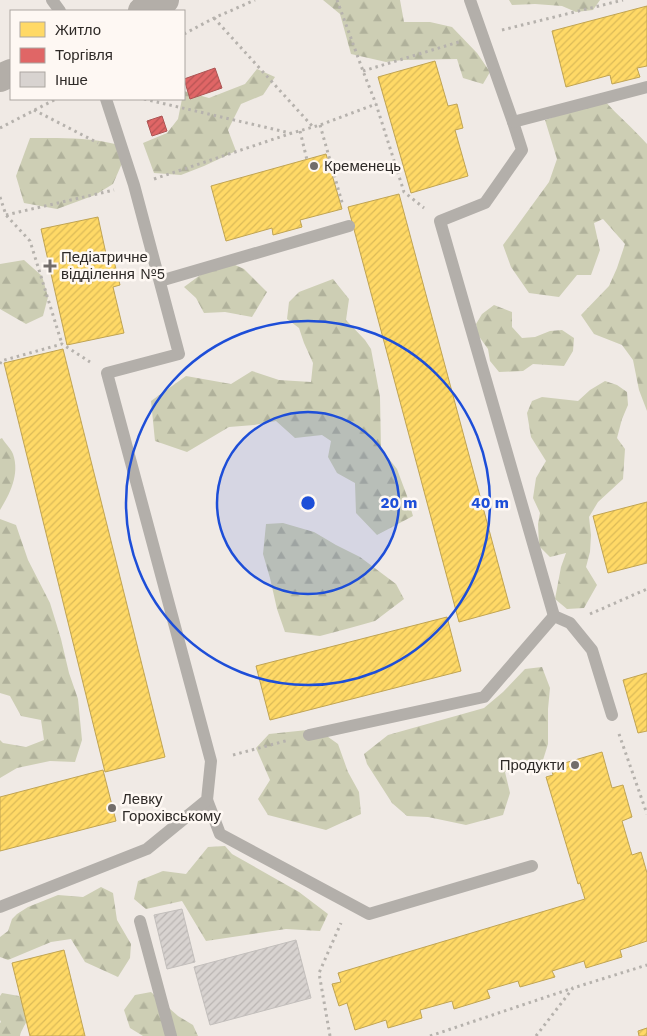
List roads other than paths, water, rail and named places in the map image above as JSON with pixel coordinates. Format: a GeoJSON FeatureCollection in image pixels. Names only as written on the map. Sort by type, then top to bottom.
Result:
{"type":"FeatureCollection","features":[{"type":"Feature","properties":{"kind":"main road"},"geometry":{"type":"LineString","coordinates":[[144,10],[165,0]]}},
{"type":"Feature","properties":{"kind":"lane"},"geometry":{"type":"LineString","coordinates":[[470,0],[522,150],[485,203],[440,221],[554,616]]}},
{"type":"Feature","properties":{"kind":"lane"},"geometry":{"type":"LineString","coordinates":[[513,122],[647,87]]}},
{"type":"Feature","properties":{"kind":"lane"},"geometry":{"type":"LineString","coordinates":[[106,100],[126,157],[179,354],[107,373],[211,761],[207,800],[220,834],[369,914],[532,866]]}},
{"type":"Feature","properties":{"kind":"lane"},"geometry":{"type":"LineString","coordinates":[[160,281],[349,226]]}},
{"type":"Feature","properties":{"kind":"lane"},"geometry":{"type":"LineString","coordinates":[[554,616],[570,623],[592,650],[612,715]]}},
{"type":"Feature","properties":{"kind":"lane"},"geometry":{"type":"LineString","coordinates":[[309,735],[484,697],[554,616]]}},
{"type":"Feature","properties":{"kind":"lane"},"geometry":{"type":"LineString","coordinates":[[0,907],[147,849],[207,800]]}},
{"type":"Feature","properties":{"kind":"lane"},"geometry":{"type":"LineString","coordinates":[[140,921],[171,1036]]}},
{"type":"Feature","properties":{"kind":"place","name":"Кременець"},"geometry":{"type":"Point","coordinates":[314,166]}},
{"type":"Feature","properties":{"kind":"place","name":"Педіатричне відділення №5"},"geometry":{"type":"Point","coordinates":[50,266]}},
{"type":"Feature","properties":{"kind":"place","name":"Продукти"},"geometry":{"type":"Point","coordinates":[575,765]}},
{"type":"Feature","properties":{"kind":"place","name":"Левку Горохівському"},"geometry":{"type":"Point","coordinates":[112,808]}}]}
